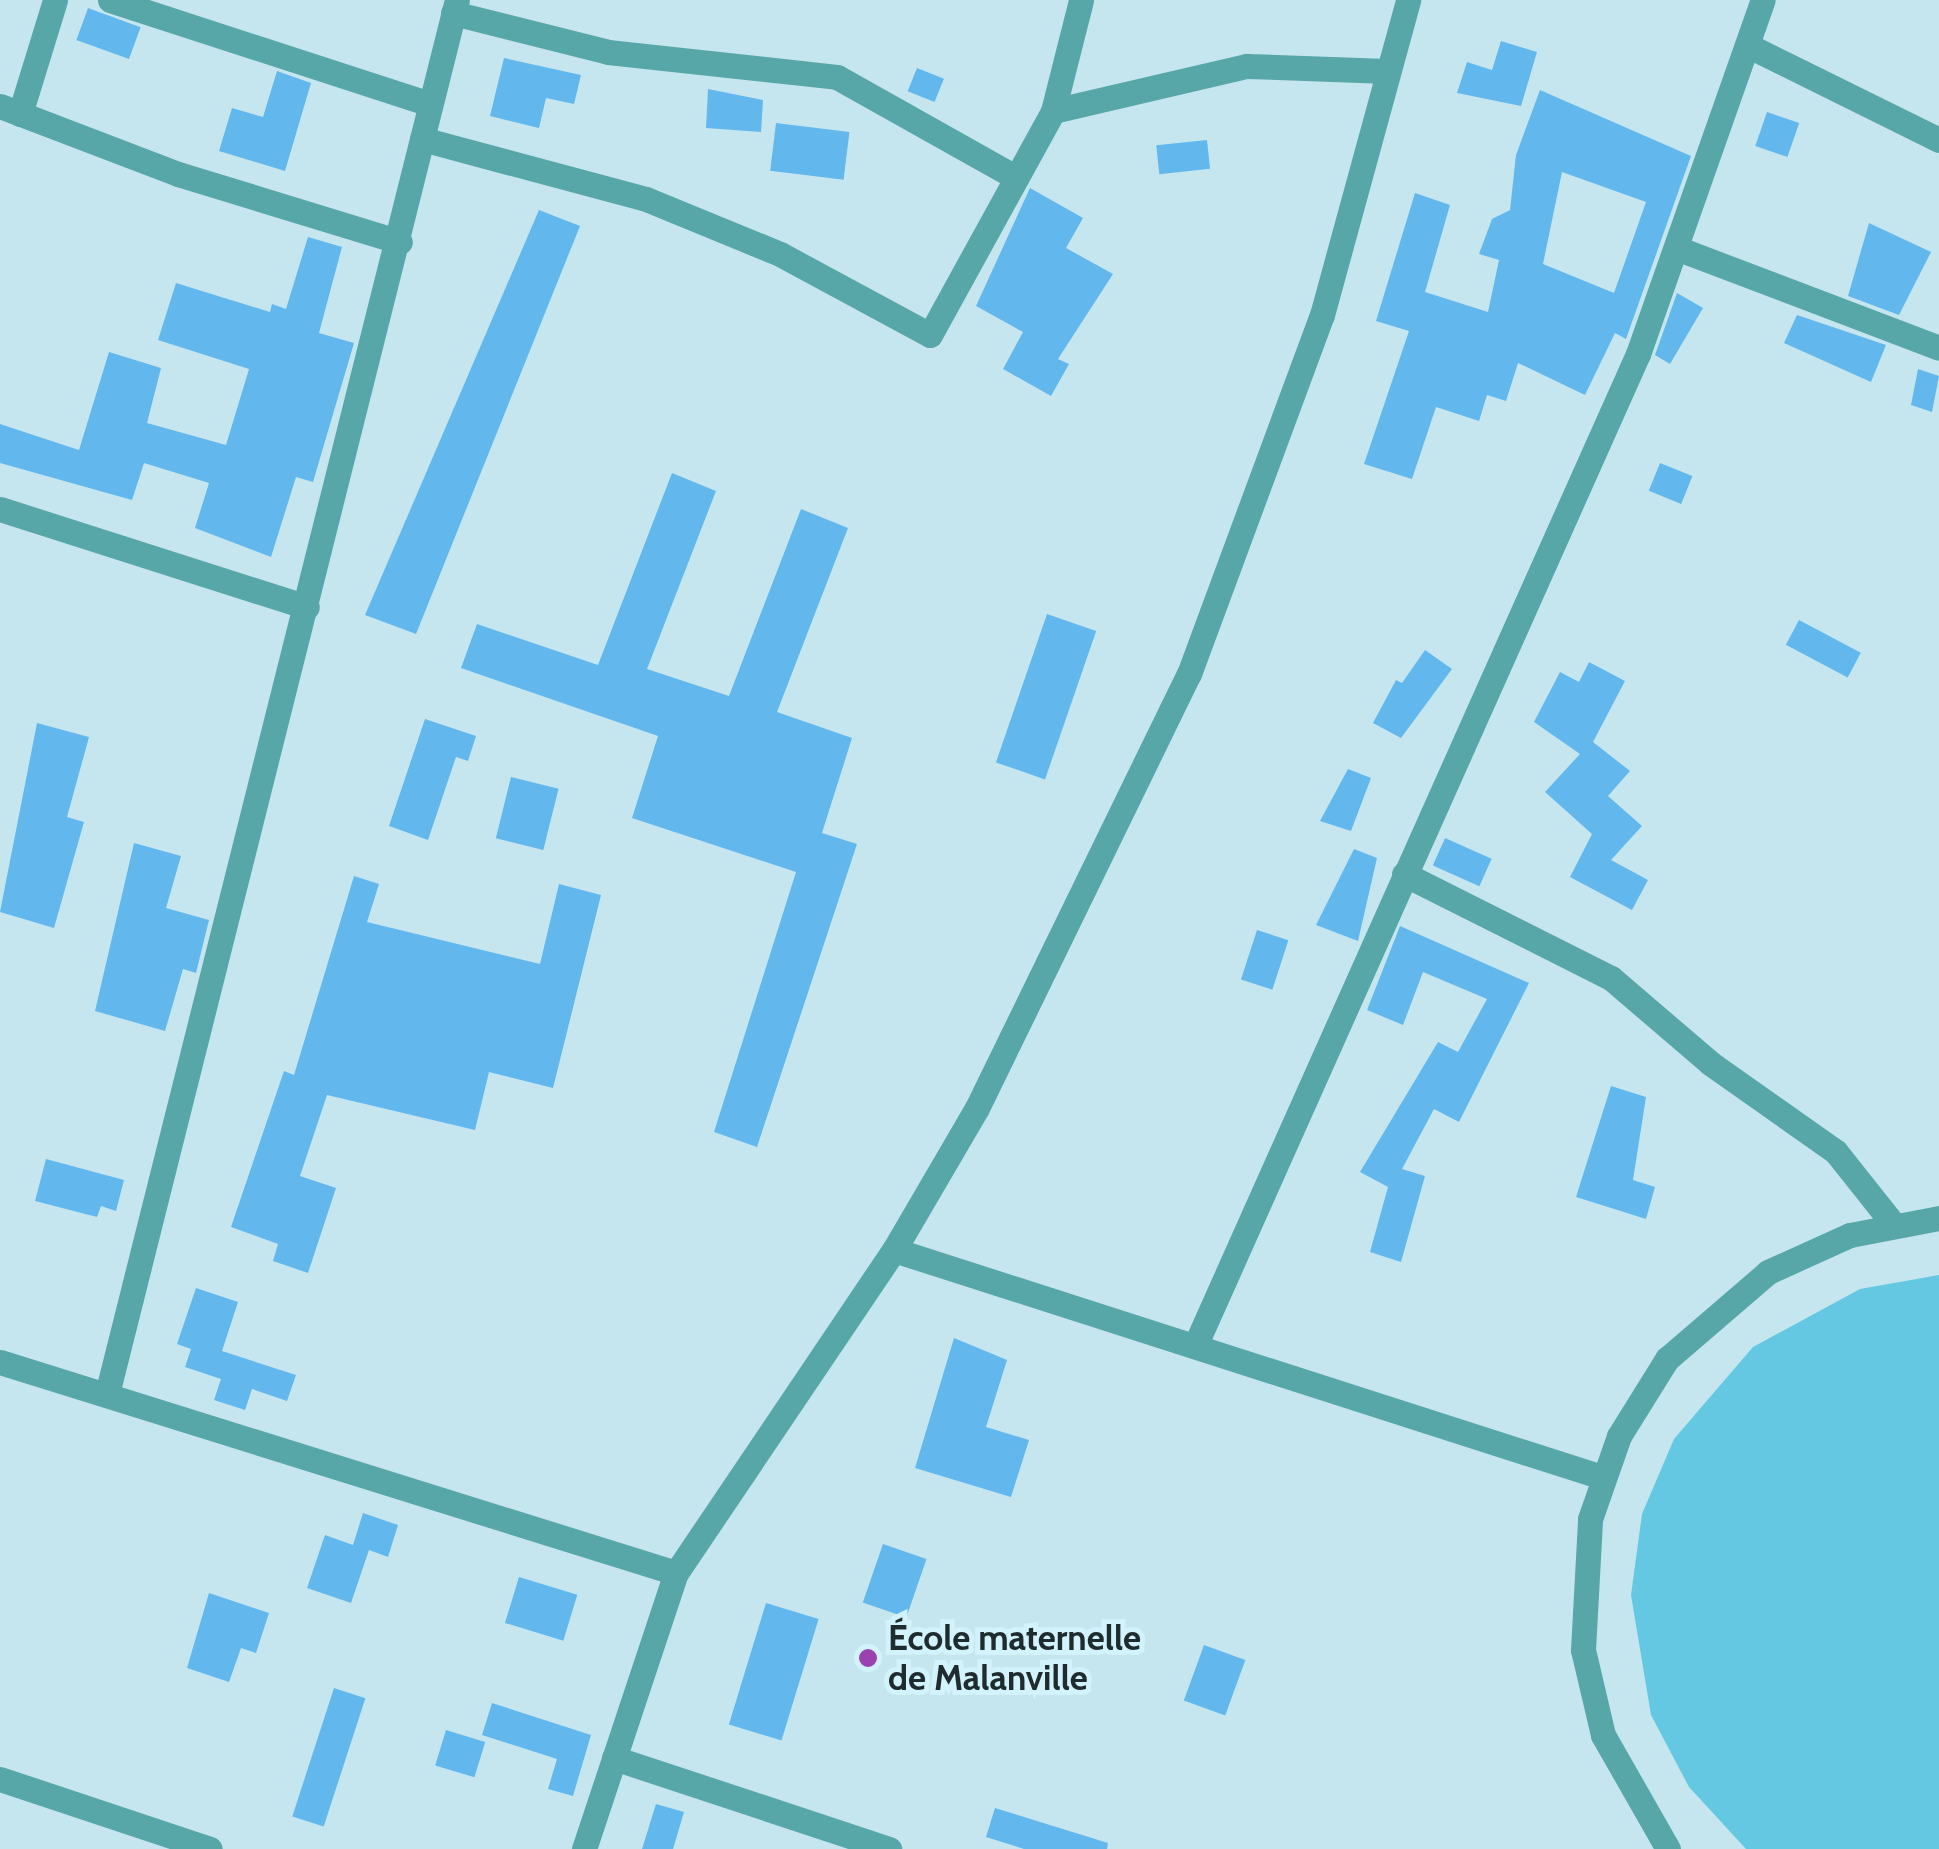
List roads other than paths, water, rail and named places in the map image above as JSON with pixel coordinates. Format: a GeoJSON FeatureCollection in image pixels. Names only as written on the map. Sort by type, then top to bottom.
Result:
{"type":"FeatureCollection","features":[{"type":"Feature","properties":{"kind":"street"},"geometry":{"type":"LineString","coordinates":[[55,0],[10,110],[178,174],[400,242]]}},
{"type":"Feature","properties":{"kind":"street"},"geometry":{"type":"LineString","coordinates":[[110,0],[430,104]]}},
{"type":"Feature","properties":{"kind":"street"},"geometry":{"type":"LineString","coordinates":[[422,138],[646,199],[780,254],[930,335],[1053,112],[1081,0]]}},
{"type":"Feature","properties":{"kind":"street"},"geometry":{"type":"LineString","coordinates":[[584,1849],[676,1573],[894,1250],[977,1108],[1189,674],[1322,316],[1408,0]]}},
{"type":"Feature","properties":{"kind":"street"},"geometry":{"type":"LineString","coordinates":[[1195,1346],[1679,249],[1763,0]]}},
{"type":"Feature","properties":{"kind":"street"},"geometry":{"type":"LineString","coordinates":[[107,1394],[400,242],[455,7],[608,52],[838,77],[1015,176]]}},
{"type":"Feature","properties":{"kind":"street"},"geometry":{"type":"LineString","coordinates":[[1750,46],[1939,140]]}},
{"type":"Feature","properties":{"kind":"street"},"geometry":{"type":"LineString","coordinates":[[1053,112],[1247,66],[1388,72]]}},
{"type":"Feature","properties":{"kind":"street"},"geometry":{"type":"LineString","coordinates":[[1679,249],[1939,348]]}},
{"type":"Feature","properties":{"kind":"street"},"geometry":{"type":"LineString","coordinates":[[0,509],[307,607]]}},
{"type":"Feature","properties":{"kind":"street"},"geometry":{"type":"LineString","coordinates":[[1404,874],[1610,978],[1710,1063],[1836,1152],[1893,1224]]}},
{"type":"Feature","properties":{"kind":"street"},"geometry":{"type":"LineString","coordinates":[[1668,1849],[1615,1762],[1583,1650],[1583,1563],[1602,1476],[1650,1384],[1731,1297],[1808,1251],[1893,1224],[1939,1218]]}},
{"type":"Feature","properties":{"kind":"street"},"geometry":{"type":"LineString","coordinates":[[894,1250],[1602,1476]]}},
{"type":"Feature","properties":{"kind":"street"},"geometry":{"type":"LineString","coordinates":[[0,1362],[676,1573]]}},
{"type":"Feature","properties":{"kind":"street"},"geometry":{"type":"LineString","coordinates":[[614,1758],[889,1849]]}},
{"type":"Feature","properties":{"kind":"street"},"geometry":{"type":"LineString","coordinates":[[0,1779],[210,1849]]}},
{"type":"Feature","properties":{"kind":"place","name":"École maternelle de Malanville"},"geometry":{"type":"Point","coordinates":[868,1658]}}]}
